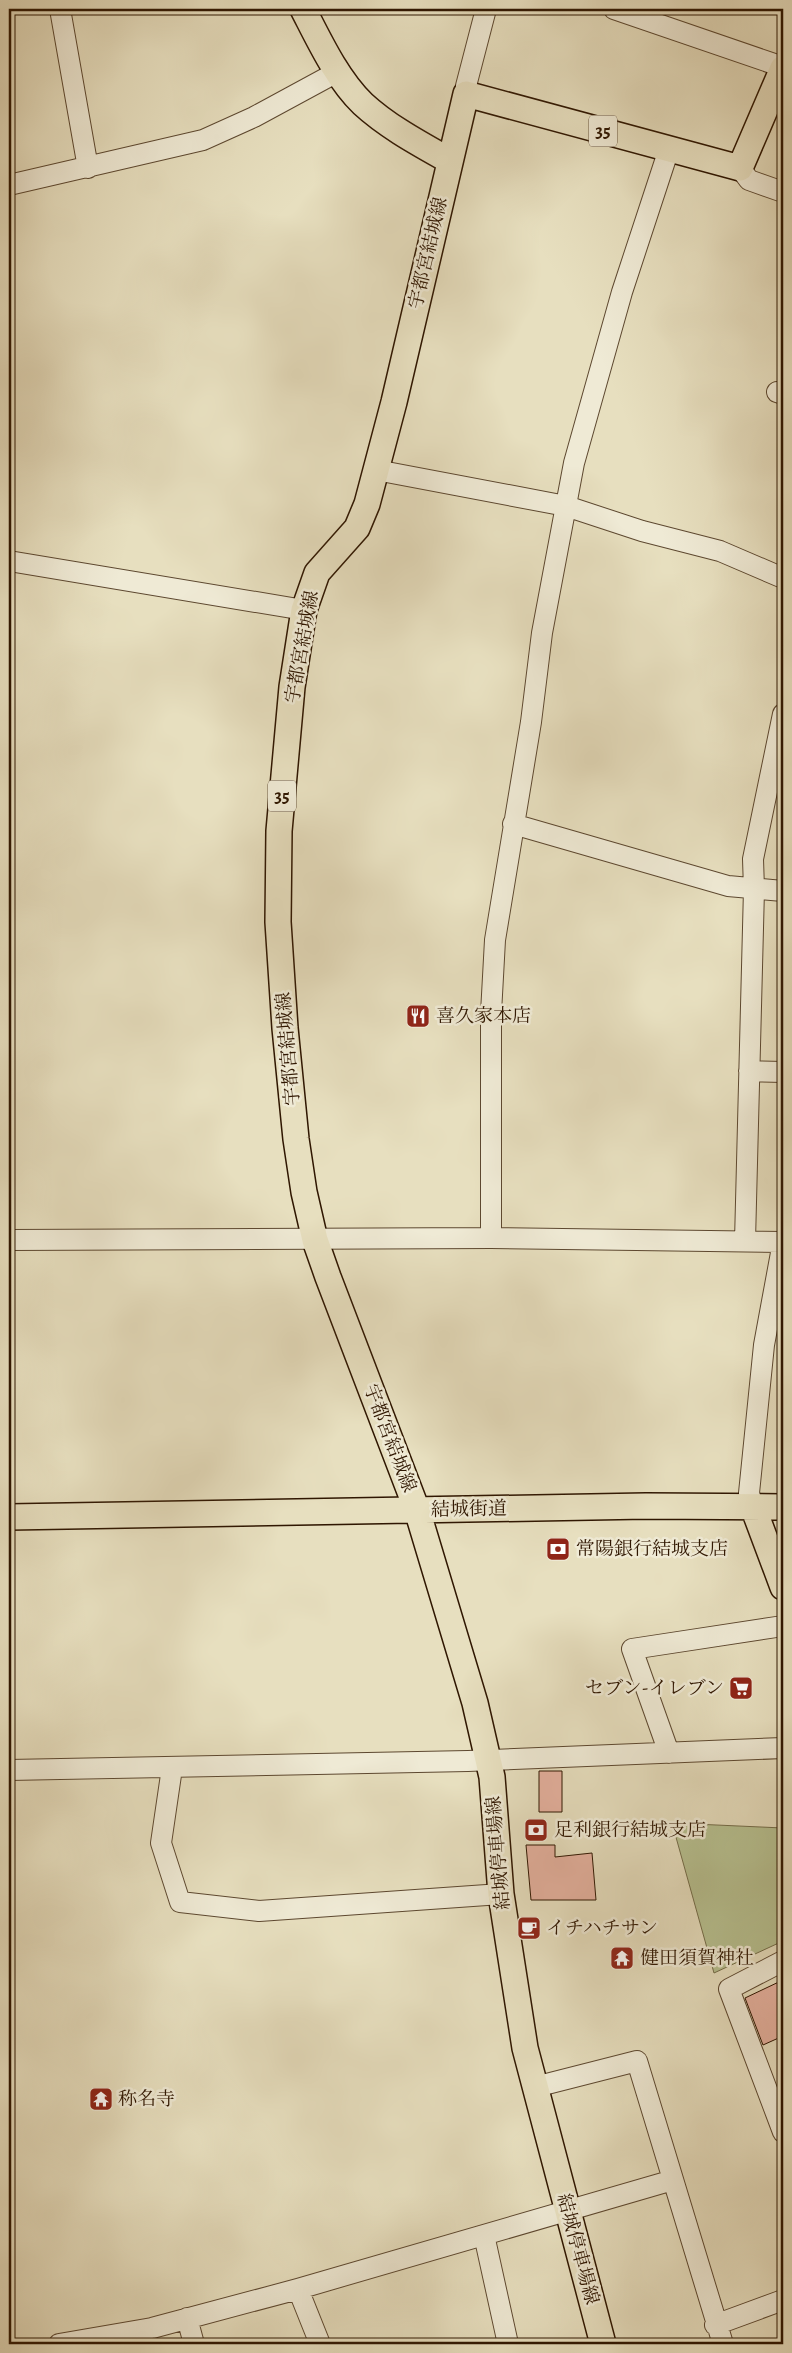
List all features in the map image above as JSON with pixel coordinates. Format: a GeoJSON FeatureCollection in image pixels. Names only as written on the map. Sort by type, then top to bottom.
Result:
{"type":"FeatureCollection","features":[{"type":"Feature","properties":{"kind":"main road"},"geometry":{"type":"LineString","coordinates":[[303,9],[339,70],[362,103],[379,117],[450,161]]}},
{"type":"Feature","properties":{"kind":"main road"},"geometry":{"type":"LineString","coordinates":[[740,168],[783,67]]}},
{"type":"Feature","properties":{"kind":"main road","name":"35"},"geometry":{"type":"LineString","coordinates":[[466,94],[740,168]]}},
{"type":"Feature","properties":{"kind":"main road","name":"宇都宮結城線"},"geometry":{"type":"LineString","coordinates":[[417,1510],[315,1240],[304,1192],[296,1139],[285,1028],[278,922],[279,831],[292,687],[304,610],[317,573],[357,528],[376,470],[466,94]]}},
{"type":"Feature","properties":{"kind":"main road"},"geometry":{"type":"LineString","coordinates":[[753,1507],[783,1587]]}},
{"type":"Feature","properties":{"kind":"main road","name":"結城街道"},"geometry":{"type":"LineString","coordinates":[[9,1517],[417,1510],[783,1507]]}},
{"type":"Feature","properties":{"kind":"main road","name":"結城停車場線"},"geometry":{"type":"LineString","coordinates":[[417,1510],[468,1677],[489,1760],[501,1894],[518,2011],[535,2087],[603,2344]]}},
{"type":"Feature","properties":{"kind":"street"},"geometry":{"type":"LineString","coordinates":[[60,9],[88,168]]}},
{"type":"Feature","properties":{"kind":"street"},"geometry":{"type":"LineString","coordinates":[[466,94],[466,86],[486,9]]}},
{"type":"Feature","properties":{"kind":"street"},"geometry":{"type":"LineString","coordinates":[[614,9],[783,67]]}},
{"type":"Feature","properties":{"kind":"street"},"geometry":{"type":"LineString","coordinates":[[9,185],[203,140],[254,117],[339,70]]}},
{"type":"Feature","properties":{"kind":"street"},"geometry":{"type":"LineString","coordinates":[[491,1238],[491,1014],[495,940],[531,722],[542,633],[574,463],[622,292],[668,149]]}},
{"type":"Feature","properties":{"kind":"street"},"geometry":{"type":"LineString","coordinates":[[740,168],[749,180],[783,192]]}},
{"type":"Feature","properties":{"kind":"street"},"geometry":{"type":"LineString","coordinates":[[376,470],[566,506],[642,531],[720,551],[783,578]]}},
{"type":"Feature","properties":{"kind":"street"},"geometry":{"type":"LineString","coordinates":[[9,561],[304,610]]}},
{"type":"Feature","properties":{"kind":"street"},"geometry":{"type":"LineString","coordinates":[[745,1241],[754,889],[753,859],[783,714]]}},
{"type":"Feature","properties":{"kind":"street"},"geometry":{"type":"LineString","coordinates":[[513,824],[728,886],[783,890]]}},
{"type":"Feature","properties":{"kind":"street"},"geometry":{"type":"LineString","coordinates":[[749,1071],[783,1072]]}},
{"type":"Feature","properties":{"kind":"street"},"geometry":{"type":"LineString","coordinates":[[9,1240],[491,1238],[783,1242],[764,1344],[749,1493],[753,1507]]}},
{"type":"Feature","properties":{"kind":"street"},"geometry":{"type":"LineString","coordinates":[[669,1753],[632,1649],[783,1626]]}},
{"type":"Feature","properties":{"kind":"street"},"geometry":{"type":"LineString","coordinates":[[9,1770],[489,1760],[783,1748]]}},
{"type":"Feature","properties":{"kind":"street"},"geometry":{"type":"LineString","coordinates":[[172,1768],[161,1843],[180,1902],[258,1911],[501,1894]]}},
{"type":"Feature","properties":{"kind":"street"},"geometry":{"type":"LineString","coordinates":[[783,1961],[729,1989],[783,2132]]}},
{"type":"Feature","properties":{"kind":"street"},"geometry":{"type":"LineString","coordinates":[[535,2087],[637,2061],[715,2325],[723,2344]]}},
{"type":"Feature","properties":{"kind":"street"},"geometry":{"type":"LineString","coordinates":[[60,2344],[152,2328],[298,2289],[673,2180]]}},
{"type":"Feature","properties":{"kind":"street"},"geometry":{"type":"LineString","coordinates":[[484,2234],[508,2344]]}},
{"type":"Feature","properties":{"kind":"street"},"geometry":{"type":"LineString","coordinates":[[298,2289],[320,2344]]}},
{"type":"Feature","properties":{"kind":"street"},"geometry":{"type":"LineString","coordinates":[[715,2325],[783,2300]]}},
{"type":"Feature","properties":{"kind":"street"},"geometry":{"type":"LineString","coordinates":[[187,2318],[194,2344]]}},
{"type":"Feature","properties":{"kind":"green space"},"geometry":{"type":"Polygon","coordinates":[[[672,1823],[783,1828],[783,1941],[714,1973],[672,1823]]]}},
{"type":"Feature","properties":{"kind":"building"},"geometry":{"type":"Polygon","coordinates":[[[539,1771],[562,1771],[562,1812],[539,1812],[539,1771]]]}},
{"type":"Feature","properties":{"kind":"building"},"geometry":{"type":"Polygon","coordinates":[[[526,1845],[555,1845],[555,1857],[592,1853],[596,1900],[531,1900],[526,1845]]]}},
{"type":"Feature","properties":{"kind":"building"},"geometry":{"type":"Polygon","coordinates":[[[783,1980],[783,2036],[763,2045],[745,1998],[783,1980]]]}},
{"type":"Feature","properties":{"kind":"place","name":"喜久家本店"},"geometry":{"type":"Point","coordinates":[418,1016]}},
{"type":"Feature","properties":{"kind":"place","name":"常陽銀行結城支店"},"geometry":{"type":"Point","coordinates":[558,1549]}},
{"type":"Feature","properties":{"kind":"place","name":"セブン-イレブン"},"geometry":{"type":"Point","coordinates":[741,1688]}},
{"type":"Feature","properties":{"kind":"place","name":"足利銀行結城支店"},"geometry":{"type":"Point","coordinates":[536,1830]}},
{"type":"Feature","properties":{"kind":"place","name":"イチハチサン"},"geometry":{"type":"Point","coordinates":[529,1928]}},
{"type":"Feature","properties":{"kind":"place","name":"健田須賀神社"},"geometry":{"type":"Point","coordinates":[622,1958]}},
{"type":"Feature","properties":{"kind":"place","name":"称名寺"},"geometry":{"type":"Point","coordinates":[101,2099]}}]}
